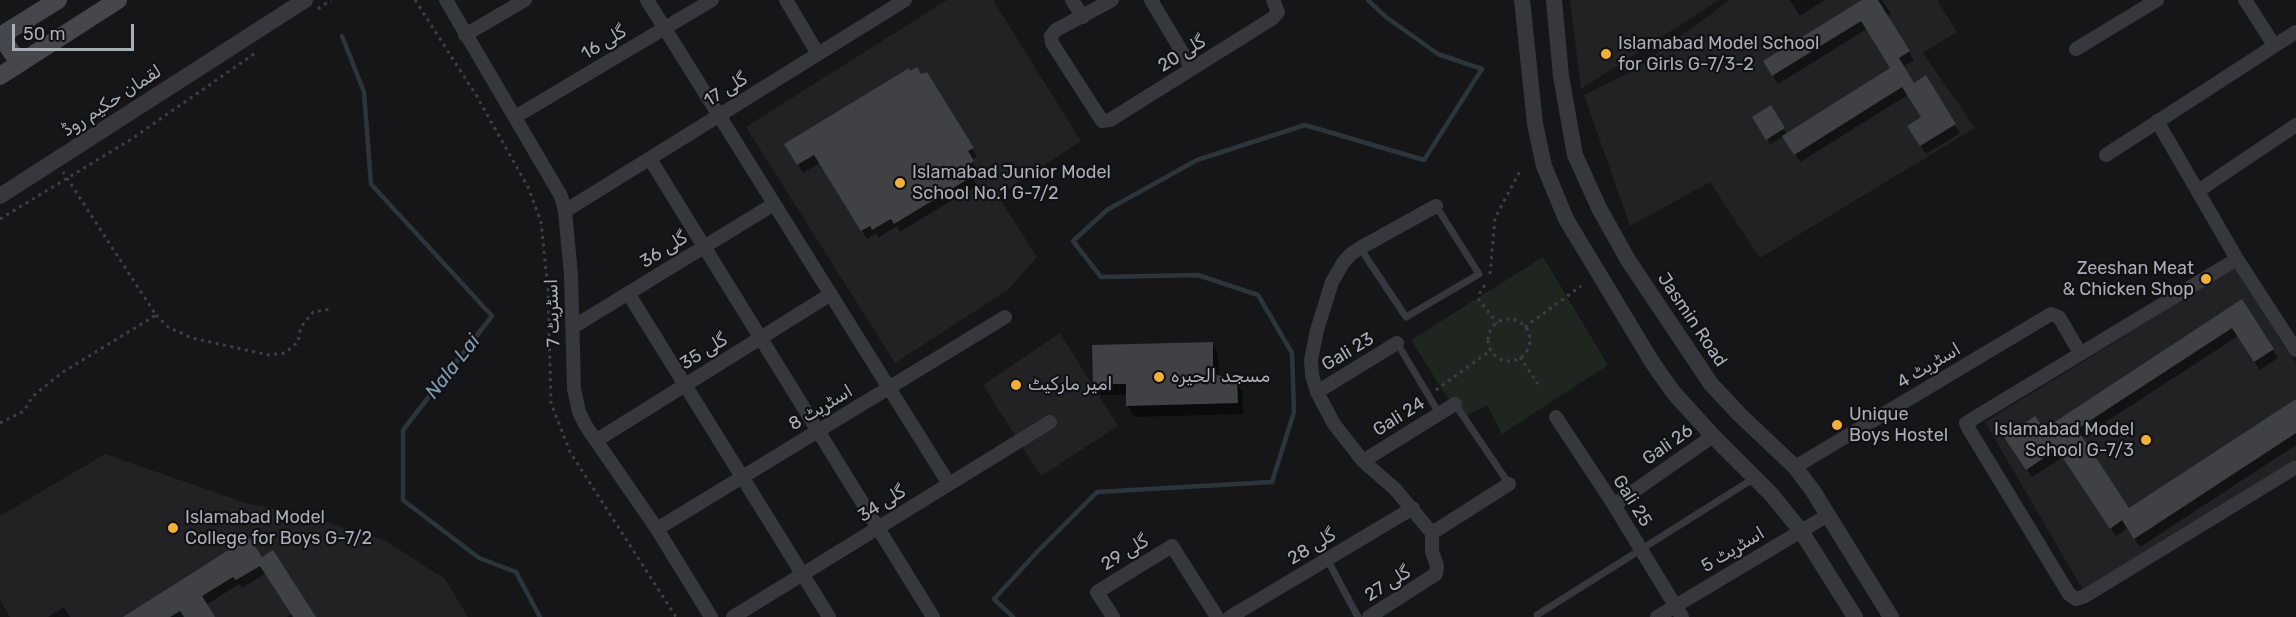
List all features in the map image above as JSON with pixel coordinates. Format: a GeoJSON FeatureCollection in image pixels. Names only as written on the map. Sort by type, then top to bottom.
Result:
{"type":"FeatureCollection","features":[{"type":"Feature","properties":{"kind":"main road"},"geometry":{"type":"LineString","coordinates":[[19,63],[0,35],[58,0]]}},
{"type":"Feature","properties":{"kind":"main road"},"geometry":{"type":"LineString","coordinates":[[0,76],[118,0]]}},
{"type":"Feature","properties":{"kind":"street","name":"اسٹریٹ 7"},"geometry":{"type":"LineString","coordinates":[[446,0],[561,196],[565,211],[573,327],[574,389],[579,412],[657,529],[711,617]]}},
{"type":"Feature","properties":{"kind":"street"},"geometry":{"type":"LineString","coordinates":[[465,35],[525,0]]}},
{"type":"Feature","properties":{"kind":"street"},"geometry":{"type":"LineString","coordinates":[[647,0],[949,484]]}},
{"type":"Feature","properties":{"kind":"street","name":"گلی 16"},"geometry":{"type":"LineString","coordinates":[[515,117],[712,0]]}},
{"type":"Feature","properties":{"kind":"street"},"geometry":{"type":"LineString","coordinates":[[786,0],[818,54]]}},
{"type":"Feature","properties":{"kind":"street","name":"گلی 17"},"geometry":{"type":"LineString","coordinates":[[565,211],[905,0]]}},
{"type":"Feature","properties":{"kind":"street"},"geometry":{"type":"LineString","coordinates":[[1072,0],[1083,16],[1112,0]]}},
{"type":"Feature","properties":{"kind":"street"},"geometry":{"type":"LineString","coordinates":[[1151,0],[1192,69]]}},
{"type":"Feature","properties":{"kind":"street"},"geometry":{"type":"LineString","coordinates":[[1522,0],[1535,124],[1544,166],[1553,192],[1581,246],[1673,392],[1713,436],[1756,477],[1801,531],[1855,617]]}},
{"type":"Feature","properties":{"kind":"street","name":"Jasmin Road"},"geometry":{"type":"LineString","coordinates":[[1554,0],[1561,76],[1575,155],[1599,208],[1628,260],[1711,384],[1738,414],[1795,468],[1828,515],[1891,617]]}},
{"type":"Feature","properties":{"kind":"street"},"geometry":{"type":"LineString","coordinates":[[2076,49],[2157,0]]}},
{"type":"Feature","properties":{"kind":"street"},"geometry":{"type":"LineString","coordinates":[[2247,0],[2274,45]]}},
{"type":"Feature","properties":{"kind":"street","name":"گلی 20"},"geometry":{"type":"LineString","coordinates":[[1083,16],[1056,30],[1051,36],[1052,43],[1102,121],[1110,120],[1273,18],[1275,6]]}},
{"type":"Feature","properties":{"kind":"street","name":"لقمان حکیم روڈ"},"geometry":{"type":"LineString","coordinates":[[0,196],[309,7]]}},
{"type":"Feature","properties":{"kind":"street"},"geometry":{"type":"LineString","coordinates":[[2106,155],[2296,32]]}},
{"type":"Feature","properties":{"kind":"street"},"geometry":{"type":"LineString","coordinates":[[2157,122],[2237,259],[2296,350]]}},
{"type":"Feature","properties":{"kind":"street"},"geometry":{"type":"LineString","coordinates":[[2198,191],[2296,125]]}},
{"type":"Feature","properties":{"kind":"street"},"geometry":{"type":"LineString","coordinates":[[650,159],[933,617]]}},
{"type":"Feature","properties":{"kind":"street","name":"گلی 36"},"geometry":{"type":"LineString","coordinates":[[573,327],[774,204]]}},
{"type":"Feature","properties":{"kind":"street"},"geometry":{"type":"LineString","coordinates":[[1436,206],[1360,248],[1343,263],[1332,282],[1317,330],[1311,360],[1312,375],[1317,392],[1334,424],[1363,461],[1395,489],[1432,533],[1509,484]]}},
{"type":"Feature","properties":{"kind":"street"},"geometry":{"type":"LineString","coordinates":[[2237,259],[1966,423],[2069,594],[2076,599],[2085,596],[2296,467]]}},
{"type":"Feature","properties":{"kind":"street"},"geometry":{"type":"LineString","coordinates":[[628,293],[829,617]]}},
{"type":"Feature","properties":{"kind":"street","name":"گلی 35"},"geometry":{"type":"LineString","coordinates":[[597,440],[831,294]]}},
{"type":"Feature","properties":{"kind":"street","name":"اسٹریٹ 4"},"geometry":{"type":"LineString","coordinates":[[1795,468],[2051,314],[2059,317],[2080,353]]}},
{"type":"Feature","properties":{"kind":"street","name":"اسٹریٹ 8"},"geometry":{"type":"LineString","coordinates":[[657,529],[1005,316]]}},
{"type":"Feature","properties":{"kind":"street","name":"Gali 23"},"geometry":{"type":"LineString","coordinates":[[1317,392],[1397,343]]}},
{"type":"Feature","properties":{"kind":"street","name":"Gali 24"},"geometry":{"type":"LineString","coordinates":[[1363,461],[1455,404]]}},
{"type":"Feature","properties":{"kind":"street","name":"Gali 25"},"geometry":{"type":"LineString","coordinates":[[1556,417],[1614,505],[1679,611]]}},
{"type":"Feature","properties":{"kind":"street","name":"گلی 34"},"geometry":{"type":"LineString","coordinates":[[733,617],[1050,422]]}},
{"type":"Feature","properties":{"kind":"street","name":"Gali 26"},"geometry":{"type":"LineString","coordinates":[[1614,505],[1713,436]]}},
{"type":"Feature","properties":{"kind":"street","name":"گلی 28"},"geometry":{"type":"LineString","coordinates":[[1230,617],[1246,613],[1327,559],[1413,508]]}},
{"type":"Feature","properties":{"kind":"street","name":"اسٹریٹ 5"},"geometry":{"type":"LineString","coordinates":[[1657,617],[1679,611],[1828,515]]}},
{"type":"Feature","properties":{"kind":"street","name":"گلی 27"},"geometry":{"type":"LineString","coordinates":[[1369,617],[1436,574],[1432,533]]}},
{"type":"Feature","properties":{"kind":"street","name":"گلی 29"},"geometry":{"type":"LineString","coordinates":[[1113,617],[1097,592],[1172,546],[1217,617]]}},
{"type":"Feature","properties":{"kind":"lane"},"geometry":{"type":"LineString","coordinates":[[1360,248],[1406,317],[1479,274],[1436,206]]}},
{"type":"Feature","properties":{"kind":"lane"},"geometry":{"type":"LineString","coordinates":[[1397,343],[1438,413]]}},
{"type":"Feature","properties":{"kind":"lane"},"geometry":{"type":"LineString","coordinates":[[1455,404],[1509,484]]}},
{"type":"Feature","properties":{"kind":"lane"},"geometry":{"type":"LineString","coordinates":[[1537,615],[1756,477]]}},
{"type":"Feature","properties":{"kind":"lane"},"geometry":{"type":"LineString","coordinates":[[1327,559],[1358,617]]}},
{"type":"Feature","properties":{"kind":"path"},"geometry":{"type":"LineString","coordinates":[[309,7],[331,0]]}},
{"type":"Feature","properties":{"kind":"path"},"geometry":{"type":"LineString","coordinates":[[415,0],[476,94],[528,187],[542,222],[548,290],[551,403],[570,452],[676,617]]}},
{"type":"Feature","properties":{"kind":"path"},"geometry":{"type":"LineString","coordinates":[[0,219],[130,140],[255,53]]}},
{"type":"Feature","properties":{"kind":"path"},"geometry":{"type":"LineString","coordinates":[[56,160],[156,315],[168,327],[192,338],[269,355],[285,353],[298,342],[301,327],[313,312],[332,309]]}},
{"type":"Feature","properties":{"kind":"path"},"geometry":{"type":"LineString","coordinates":[[1497,323],[1479,300],[1479,294],[1492,269],[1496,218],[1520,171]]}},
{"type":"Feature","properties":{"kind":"path"},"geometry":{"type":"LineString","coordinates":[[1525,327],[1581,286]]}},
{"type":"Feature","properties":{"kind":"path"},"geometry":{"type":"LineString","coordinates":[[0,423],[24,411],[33,396],[63,372],[156,315]]}},
{"type":"Feature","properties":{"kind":"path"},"geometry":{"type":"LineString","coordinates":[[1509,319],[1516,320],[1525,327],[1530,336],[1530,344],[1520,357],[1509,361],[1502,360],[1491,350],[1488,336],[1497,323],[1509,319]]}},
{"type":"Feature","properties":{"kind":"path"},"geometry":{"type":"LineString","coordinates":[[1428,395],[1491,350]]}},
{"type":"Feature","properties":{"kind":"path"},"geometry":{"type":"LineString","coordinates":[[1520,357],[1538,384]]}},
{"type":"Feature","properties":{"kind":"shaded area","name":"Islamabad Junior Model School No.1 G-7/2"},"geometry":{"type":"Polygon","coordinates":[[[947,0],[993,0],[1081,141],[998,196],[1037,257],[1009,289],[895,363],[746,127],[947,0]]]}},
{"type":"Feature","properties":{"kind":"shaded area","name":"Islamabad Model School for Girls G-7/3-2"},"geometry":{"type":"Polygon","coordinates":[[[1570,0],[1719,0],[1581,89],[1570,0]]]}},
{"type":"Feature","properties":{"kind":"shaded area"},"geometry":{"type":"Polygon","coordinates":[[[1730,0],[1937,0],[1957,32],[1923,53],[1975,128],[1760,258],[1710,182],[1630,226],[1584,95],[1633,71],[1730,0]]]}},
{"type":"Feature","properties":{"kind":"shaded area"},"geometry":{"type":"Polygon","coordinates":[[[1543,257],[1608,365],[1502,434],[1487,405],[1461,419],[1411,340],[1543,257]]]}},
{"type":"Feature","properties":{"kind":"shaded area","name":"Islamabad Model School G-7/3"},"geometry":{"type":"Polygon","coordinates":[[[2235,268],[2296,363],[2296,459],[2083,590],[1985,422],[2235,268]]]}},
{"type":"Feature","properties":{"kind":"shaded area","name":"امیر مارکیٹ"},"geometry":{"type":"Polygon","coordinates":[[[1060,333],[1118,426],[1041,476],[983,385],[1060,333]]]}},
{"type":"Feature","properties":{"kind":"shaded area","name":"Islamabad Model College for Boys G-7/2"},"geometry":{"type":"Polygon","coordinates":[[[105,454],[249,504],[303,514],[386,541],[445,579],[468,617],[10,617],[0,600],[0,516],[105,454]]]}},
{"type":"Feature","properties":{"kind":"building"},"geometry":{"type":"Polygon","coordinates":[[[1862,0],[1878,0],[1910,51],[1899,58],[1914,83],[1926,75],[1956,124],[1920,146],[1907,126],[1921,117],[1902,87],[1794,155],[1782,136],[1890,68],[1861,21],[1772,76],[1763,61],[1862,0]]]}},
{"type":"Feature","properties":{"kind":"building","name":"Islamabad Junior Model School No.1 G-7/2"},"geometry":{"type":"Polygon","coordinates":[[[917,67],[921,74],[927,72],[974,148],[968,151],[974,161],[967,166],[973,176],[894,224],[891,219],[872,230],[870,226],[861,231],[814,155],[797,165],[784,144],[909,68],[910,71],[917,67]]]}},
{"type":"Feature","properties":{"kind":"building"},"geometry":{"type":"Polygon","coordinates":[[[1771,105],[1785,128],[1766,140],[1752,117],[1771,105]]]}},
{"type":"Feature","properties":{"kind":"building","name":"Islamabad Model School G-7/3"},"geometry":{"type":"Polygon","coordinates":[[[2242,299],[2274,349],[2254,362],[2232,328],[2077,429],[2129,508],[2296,399],[2296,433],[2134,539],[2122,520],[2110,529],[2057,449],[2026,470],[2004,437],[2035,416],[2044,429],[2242,299]]]}},
{"type":"Feature","properties":{"kind":"building","name":"مسجد الحیرہ"},"geometry":{"type":"Polygon","coordinates":[[[1213,342],[1213,374],[1237,380],[1238,403],[1126,406],[1126,384],[1093,384],[1092,345],[1213,342]]]}},
{"type":"Feature","properties":{"kind":"building","name":"Islamabad Model College for Boys G-7/2"},"geometry":{"type":"Polygon","coordinates":[[[249,537],[262,557],[273,550],[316,617],[293,617],[260,566],[236,580],[233,577],[202,596],[215,617],[184,617],[180,611],[170,617],[123,617],[249,537]]]}},
{"type":"Feature","properties":{"kind":"waterway"},"geometry":{"type":"LineString","coordinates":[[1013,617],[994,599],[1097,492],[1272,482],[1294,412],[1292,353],[1258,295],[1198,275],[1101,277],[1073,241],[1107,210],[1197,160],[1305,125],[1424,160],[1482,69],[1438,54],[1386,17],[1368,0]]}},
{"type":"Feature","properties":{"kind":"waterway","name":"Nala Lai"},"geometry":{"type":"LineString","coordinates":[[342,36],[364,92],[371,184],[492,316],[403,430],[403,500],[479,558],[516,572],[540,617]]}},
{"type":"Feature","properties":{"kind":"place","name":"Islamabad Model School for Girls G-7/3-2"},"geometry":{"type":"Point","coordinates":[1606,54]}},
{"type":"Feature","properties":{"kind":"place","name":"Islamabad Junior Model School No.1 G-7/2"},"geometry":{"type":"Point","coordinates":[900,183]}},
{"type":"Feature","properties":{"kind":"place","name":"Zeeshan Meat & Chicken Shop"},"geometry":{"type":"Point","coordinates":[2206,279]}},
{"type":"Feature","properties":{"kind":"place","name":"مسجد الحیرہ"},"geometry":{"type":"Point","coordinates":[1159,377]}},
{"type":"Feature","properties":{"kind":"place","name":"امیر مارکیٹ"},"geometry":{"type":"Point","coordinates":[1016,385]}},
{"type":"Feature","properties":{"kind":"place","name":"Unique Boys Hostel"},"geometry":{"type":"Point","coordinates":[1837,425]}},
{"type":"Feature","properties":{"kind":"place","name":"Islamabad Model School G-7/3"},"geometry":{"type":"Point","coordinates":[2146,440]}},
{"type":"Feature","properties":{"kind":"place","name":"Islamabad Model College for Boys G-7/2"},"geometry":{"type":"Point","coordinates":[173,528]}}]}
